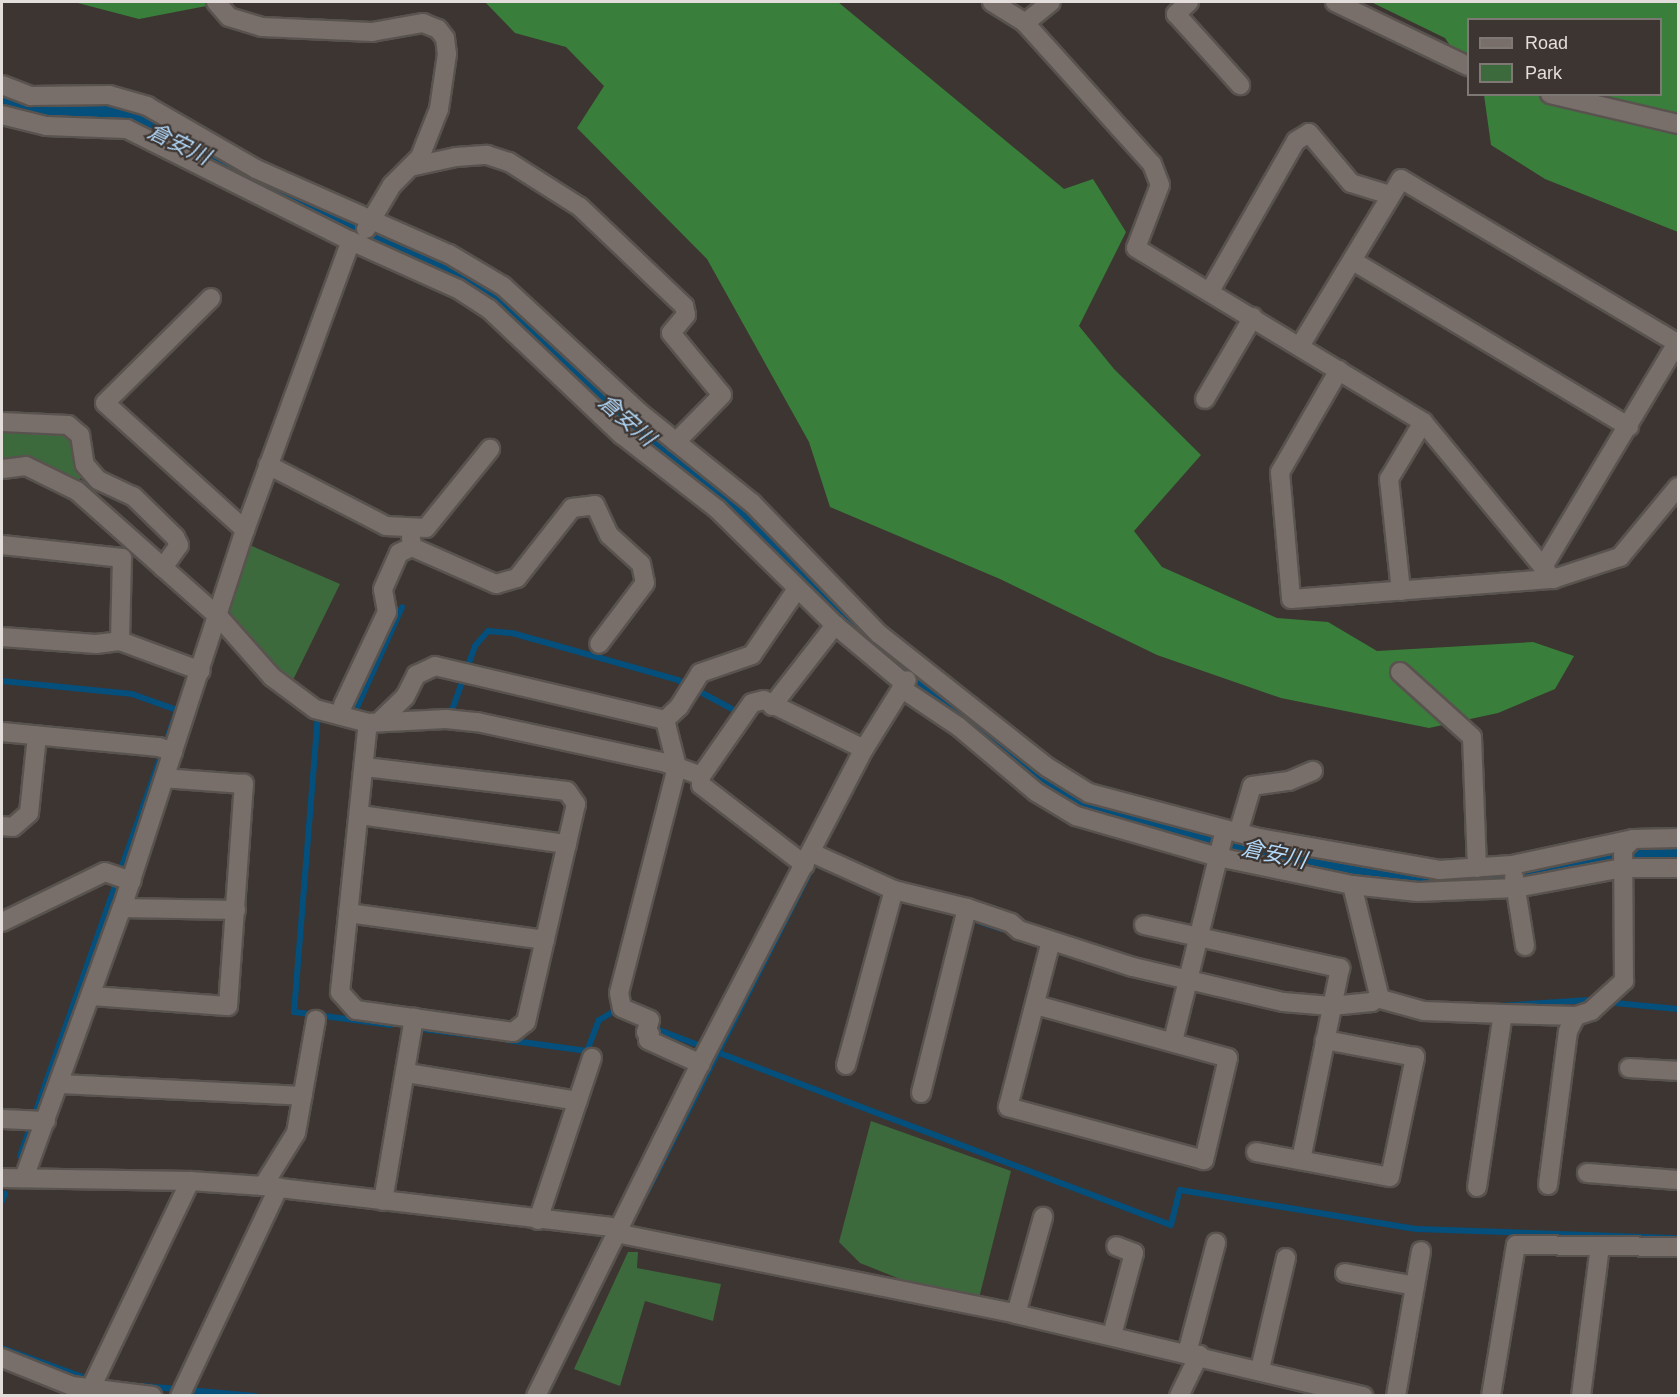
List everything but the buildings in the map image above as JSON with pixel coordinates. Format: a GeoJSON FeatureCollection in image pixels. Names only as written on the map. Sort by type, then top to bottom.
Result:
{"type":"FeatureCollection","features":[{"type":"Feature","properties":{"kind":"street"},"geometry":{"type":"LineString","coordinates":[[24,1178],[38,1120],[60,1084],[122,908],[123,878],[165,778],[166,750],[194,668],[219,617],[244,530],[354,242],[372,219],[392,185],[420,157],[439,109],[447,54],[445,38],[438,29],[423,23],[372,32],[262,27],[229,17],[216,2]]}},
{"type":"Feature","properties":{"kind":"street"},"geometry":{"type":"LineString","coordinates":[[992,2],[1024,23],[1152,164],[1160,185],[1136,248],[1423,422],[1548,573]]}},
{"type":"Feature","properties":{"kind":"street"},"geometry":{"type":"LineString","coordinates":[[1024,23],[1051,2]]}},
{"type":"Feature","properties":{"kind":"street"},"geometry":{"type":"LineString","coordinates":[[1189,2],[1176,14],[1240,85]]}},
{"type":"Feature","properties":{"kind":"street"},"geometry":{"type":"LineString","coordinates":[[1335,2],[1467,66]]}},
{"type":"Feature","properties":{"kind":"street"},"geometry":{"type":"LineString","coordinates":[[2,85],[31,96],[109,95],[147,106],[255,169],[449,254],[503,286],[676,442],[752,503],[873,628],[1074,785],[1225,842],[1352,885],[1418,892],[1516,887],[1623,868],[1678,868]]}},
{"type":"Feature","properties":{"kind":"street"},"geometry":{"type":"LineString","coordinates":[[1559,96],[1678,124]]}},
{"type":"Feature","properties":{"kind":"street"},"geometry":{"type":"LineString","coordinates":[[2,115],[46,126],[127,129],[354,242],[458,289],[489,309],[622,435],[740,530],[797,589],[903,686],[959,727],[1036,792],[1076,816],[1225,842],[1439,870],[1512,866],[1628,844],[1678,838]]}},
{"type":"Feature","properties":{"kind":"street"},"geometry":{"type":"LineString","coordinates":[[1210,291],[1296,141],[1309,133],[1351,183],[1390,195]]}},
{"type":"Feature","properties":{"kind":"street"},"geometry":{"type":"LineString","coordinates":[[410,167],[456,157],[487,155],[509,162],[580,207],[684,306],[686,315],[671,333],[722,395],[676,442]]}},
{"type":"Feature","properties":{"kind":"street"},"geometry":{"type":"LineString","coordinates":[[1300,346],[1401,179],[1678,342],[1548,573]]}},
{"type":"Feature","properties":{"kind":"street"},"geometry":{"type":"LineString","coordinates":[[1353,261],[1629,427]]}},
{"type":"Feature","properties":{"kind":"street"},"geometry":{"type":"LineString","coordinates":[[211,298],[105,403],[244,530]]}},
{"type":"Feature","properties":{"kind":"street"},"geometry":{"type":"LineString","coordinates":[[1205,399],[1253,317]]}},
{"type":"Feature","properties":{"kind":"street"},"geometry":{"type":"LineString","coordinates":[[1339,370],[1280,472],[1291,599],[1401,591],[1548,573],[1620,557],[1678,488]]}},
{"type":"Feature","properties":{"kind":"street"},"geometry":{"type":"LineString","coordinates":[[2,422],[68,425],[80,435],[85,465],[98,480],[133,496],[175,537],[179,545],[163,568]]}},
{"type":"Feature","properties":{"kind":"street"},"geometry":{"type":"LineString","coordinates":[[1401,591],[1389,479],[1423,422]]}},
{"type":"Feature","properties":{"kind":"street"},"geometry":{"type":"LineString","coordinates":[[268,465],[386,526],[426,528],[490,449]]}},
{"type":"Feature","properties":{"kind":"street"},"geometry":{"type":"LineString","coordinates":[[2,469],[26,466],[62,481],[219,617],[258,663],[295,697],[322,712],[379,720],[477,722],[676,772],[701,776]]}},
{"type":"Feature","properties":{"kind":"street"},"geometry":{"type":"LineString","coordinates":[[412,547],[496,584],[517,578],[572,508],[595,505],[609,535],[641,564],[645,583],[598,644]]}},
{"type":"Feature","properties":{"kind":"street"},"geometry":{"type":"LineString","coordinates":[[409,527],[412,547]]}},
{"type":"Feature","properties":{"kind":"street"},"geometry":{"type":"LineString","coordinates":[[120,530],[122,558],[120,641]]}},
{"type":"Feature","properties":{"kind":"street"},"geometry":{"type":"LineString","coordinates":[[2,545],[122,558]]}},
{"type":"Feature","properties":{"kind":"street"},"geometry":{"type":"LineString","coordinates":[[343,705],[387,612],[383,589],[399,554],[412,547]]}},
{"type":"Feature","properties":{"kind":"street"},"geometry":{"type":"LineString","coordinates":[[665,720],[679,707],[700,673],[752,655],[797,589]]}},
{"type":"Feature","properties":{"kind":"street"},"geometry":{"type":"LineString","coordinates":[[772,706],[835,625]]}},
{"type":"Feature","properties":{"kind":"street"},"geometry":{"type":"LineString","coordinates":[[859,645],[873,628]]}},
{"type":"Feature","properties":{"kind":"street"},"geometry":{"type":"LineString","coordinates":[[2,637],[96,644],[120,641],[194,668]]}},
{"type":"Feature","properties":{"kind":"street"},"geometry":{"type":"LineString","coordinates":[[536,1395],[705,1055],[813,858],[864,749],[917,663]]}},
{"type":"Feature","properties":{"kind":"street"},"geometry":{"type":"LineString","coordinates":[[365,767],[567,791],[576,804],[526,1022],[513,1032],[356,1010],[340,992],[365,767],[379,720],[405,697],[416,675],[435,666],[665,720]]}},
{"type":"Feature","properties":{"kind":"street"},"geometry":{"type":"LineString","coordinates":[[1401,672],[1472,737],[1477,868]]}},
{"type":"Feature","properties":{"kind":"street"},"geometry":{"type":"LineString","coordinates":[[864,749],[772,706],[764,700],[752,703],[701,776],[701,785],[813,858],[893,895],[968,908],[1050,941],[1133,967],[1187,982],[1283,1002],[1331,1006],[1380,1000],[1436,1012],[1503,1014],[1576,1016],[1591,1011],[1624,981],[1623,868],[1628,844]]}},
{"type":"Feature","properties":{"kind":"street"},"geometry":{"type":"LineString","coordinates":[[665,720],[676,772],[619,993],[622,1008],[651,1020],[648,1027],[648,1040],[705,1055]]}},
{"type":"Feature","properties":{"kind":"street"},"geometry":{"type":"LineString","coordinates":[[2,732],[166,750]]}},
{"type":"Feature","properties":{"kind":"street"},"geometry":{"type":"LineString","coordinates":[[2,826],[13,827],[29,813],[37,735]]}},
{"type":"Feature","properties":{"kind":"street"},"geometry":{"type":"LineString","coordinates":[[1173,1041],[1225,842],[1252,786],[1288,781],[1313,771]]}},
{"type":"Feature","properties":{"kind":"street"},"geometry":{"type":"LineString","coordinates":[[91,996],[228,1006],[244,784],[165,778]]}},
{"type":"Feature","properties":{"kind":"street"},"geometry":{"type":"LineString","coordinates":[[360,815],[567,844]]}},
{"type":"Feature","properties":{"kind":"street"},"geometry":{"type":"LineString","coordinates":[[1512,866],[1524,946]]}},
{"type":"Feature","properties":{"kind":"street"},"geometry":{"type":"LineString","coordinates":[[2,922],[105,872],[123,878]]}},
{"type":"Feature","properties":{"kind":"street"},"geometry":{"type":"LineString","coordinates":[[1352,885],[1380,1000]]}},
{"type":"Feature","properties":{"kind":"street"},"geometry":{"type":"LineString","coordinates":[[846,1065],[893,895]]}},
{"type":"Feature","properties":{"kind":"street"},"geometry":{"type":"LineString","coordinates":[[122,908],[236,910]]}},
{"type":"Feature","properties":{"kind":"street"},"geometry":{"type":"LineString","coordinates":[[921,1093],[968,908]]}},
{"type":"Feature","properties":{"kind":"street"},"geometry":{"type":"LineString","coordinates":[[348,913],[545,940]]}},
{"type":"Feature","properties":{"kind":"street"},"geometry":{"type":"LineString","coordinates":[[1144,925],[1340,968],[1301,1160]]}},
{"type":"Feature","properties":{"kind":"street"},"geometry":{"type":"LineString","coordinates":[[1036,1005],[1228,1058],[1204,1160],[1008,1107],[1036,1005],[1050,941]]}},
{"type":"Feature","properties":{"kind":"street"},"geometry":{"type":"LineString","coordinates":[[1477,1187],[1503,1014]]}},
{"type":"Feature","properties":{"kind":"street"},"geometry":{"type":"LineString","coordinates":[[1548,1185],[1568,1031],[1576,1016]]}},
{"type":"Feature","properties":{"kind":"street"},"geometry":{"type":"LineString","coordinates":[[383,1201],[407,1073],[414,1018]]}},
{"type":"Feature","properties":{"kind":"street"},"geometry":{"type":"LineString","coordinates":[[182,1391],[296,1133],[316,1020]]}},
{"type":"Feature","properties":{"kind":"street"},"geometry":{"type":"LineString","coordinates":[[1256,1152],[1390,1177],[1415,1057],[1325,1040]]}},
{"type":"Feature","properties":{"kind":"street"},"geometry":{"type":"LineString","coordinates":[[538,1220],[592,1058]]}},
{"type":"Feature","properties":{"kind":"street"},"geometry":{"type":"LineString","coordinates":[[1629,1068],[1678,1071]]}},
{"type":"Feature","properties":{"kind":"street"},"geometry":{"type":"LineString","coordinates":[[407,1073],[578,1101]]}},
{"type":"Feature","properties":{"kind":"street"},"geometry":{"type":"LineString","coordinates":[[60,1084],[303,1096]]}},
{"type":"Feature","properties":{"kind":"street"},"geometry":{"type":"LineString","coordinates":[[2,1119],[38,1120]]}},
{"type":"Feature","properties":{"kind":"street"},"geometry":{"type":"LineString","coordinates":[[1587,1173],[1678,1180]]}},
{"type":"Feature","properties":{"kind":"street"},"geometry":{"type":"LineString","coordinates":[[2,1179],[190,1181],[271,1187],[610,1227],[616,1231],[1112,1335],[1363,1395]]}},
{"type":"Feature","properties":{"kind":"street"},"geometry":{"type":"LineString","coordinates":[[92,1384],[190,1181]]}},
{"type":"Feature","properties":{"kind":"street"},"geometry":{"type":"LineString","coordinates":[[1016,1314],[1043,1217]]}},
{"type":"Feature","properties":{"kind":"street"},"geometry":{"type":"LineString","coordinates":[[1179,1395],[1193,1354],[1216,1243]]}},
{"type":"Feature","properties":{"kind":"street"},"geometry":{"type":"LineString","coordinates":[[1491,1395],[1516,1245],[1678,1247]]}},
{"type":"Feature","properties":{"kind":"street"},"geometry":{"type":"LineString","coordinates":[[1112,1335],[1134,1253],[1116,1246]]}},
{"type":"Feature","properties":{"kind":"street"},"geometry":{"type":"LineString","coordinates":[[1581,1395],[1600,1246]]}},
{"type":"Feature","properties":{"kind":"street"},"geometry":{"type":"LineString","coordinates":[[1396,1395],[1421,1251]]}},
{"type":"Feature","properties":{"kind":"street"},"geometry":{"type":"LineString","coordinates":[[1260,1369],[1286,1258]]}},
{"type":"Feature","properties":{"kind":"street"},"geometry":{"type":"LineString","coordinates":[[1345,1274],[1415,1286]]}},
{"type":"Feature","properties":{"kind":"street"},"geometry":{"type":"LineString","coordinates":[[2,1358],[92,1384],[152,1395]]}},
{"type":"Feature","properties":{"kind":"green space"},"geometry":{"type":"Polygon","coordinates":[[[74,2],[227,2],[139,19],[74,2]]]}},
{"type":"Feature","properties":{"kind":"green space"},"geometry":{"type":"Polygon","coordinates":[[[485,2],[838,2],[1064,189],[1093,179],[1126,232],[1079,326],[1114,369],[1201,455],[1134,531],[1162,567],[1277,618],[1328,622],[1377,651],[1533,642],[1574,656],[1555,689],[1498,713],[1429,728],[1281,698],[1157,655],[1000,579],[830,507],[809,442],[707,259],[577,128],[604,86],[566,47],[515,33],[485,2]]]}},
{"type":"Feature","properties":{"kind":"green space"},"geometry":{"type":"Polygon","coordinates":[[[1371,2],[1678,2],[1678,232],[1545,179],[1491,145],[1484,96],[1662,96],[1662,18],[1467,18],[1467,71],[1445,38],[1371,2]]]}},
{"type":"Feature","properties":{"kind":"green space"},"geometry":{"type":"Polygon","coordinates":[[[2,427],[74,434],[87,473],[74,484],[3,461],[2,427]]]}},
{"type":"Feature","properties":{"kind":"green space"},"geometry":{"type":"Polygon","coordinates":[[[247,544],[340,584],[292,682],[230,614],[230,594],[247,544]]]}},
{"type":"Feature","properties":{"kind":"green space"},"geometry":{"type":"Polygon","coordinates":[[[871,1121],[1011,1171],[979,1298],[905,1281],[860,1263],[839,1242],[871,1121]]]}},
{"type":"Feature","properties":{"kind":"green space"},"geometry":{"type":"Polygon","coordinates":[[[628,1252],[638,1252],[637,1268],[721,1284],[713,1321],[645,1301],[620,1386],[574,1369],[628,1252]]]}},
{"type":"Feature","properties":{"kind":"waterway","name":"倉安川"},"geometry":{"type":"LineString","coordinates":[[2,100],[25,111],[120,115],[348,225]]}},
{"type":"Feature","properties":{"kind":"waterway","name":"倉安川"},"geometry":{"type":"LineString","coordinates":[[375,238],[457,271],[503,304],[631,426],[732,505],[858,632]]}},
{"type":"Feature","properties":{"kind":"waterway"},"geometry":{"type":"LineString","coordinates":[[354,714],[402,607]]}},
{"type":"Feature","properties":{"kind":"waterway"},"geometry":{"type":"LineString","coordinates":[[445,712],[452,710],[475,646],[488,631],[512,633],[678,680],[738,712],[736,715]]}},
{"type":"Feature","properties":{"kind":"waterway","name":"倉安川"},"geometry":{"type":"LineString","coordinates":[[915,679],[1065,797],[1090,809],[1206,840],[1356,871],[1443,879],[1516,873],[1615,855],[1678,855]]}},
{"type":"Feature","properties":{"kind":"waterway"},"geometry":{"type":"LineString","coordinates":[[2,681],[132,694],[177,710]]}},
{"type":"Feature","properties":{"kind":"waterway"},"geometry":{"type":"LineString","coordinates":[[20,1156],[178,707]]}},
{"type":"Feature","properties":{"kind":"waterway"},"geometry":{"type":"LineString","coordinates":[[318,714],[294,1012],[391,1025]]}},
{"type":"Feature","properties":{"kind":"waterway"},"geometry":{"type":"LineString","coordinates":[[812,862],[885,895]]}},
{"type":"Feature","properties":{"kind":"waterway"},"geometry":{"type":"LineString","coordinates":[[647,1192],[814,864]]}},
{"type":"Feature","properties":{"kind":"waterway"},"geometry":{"type":"LineString","coordinates":[[980,922],[1002,929]]}},
{"type":"Feature","properties":{"kind":"waterway"},"geometry":{"type":"LineString","coordinates":[[1498,1006],[1589,1000]]}},
{"type":"Feature","properties":{"kind":"waterway"},"geometry":{"type":"LineString","coordinates":[[1615,1003],[1678,1009]]}},
{"type":"Feature","properties":{"kind":"waterway"},"geometry":{"type":"LineString","coordinates":[[507,1040],[587,1051],[599,1020],[613,1012],[622,1016]]}},
{"type":"Feature","properties":{"kind":"waterway"},"geometry":{"type":"LineString","coordinates":[[651,1027],[1171,1225],[1180,1190],[1416,1229],[1678,1238]]}},
{"type":"Feature","properties":{"kind":"waterway"},"geometry":{"type":"LineString","coordinates":[[422,1029],[488,1037]]}},
{"type":"Feature","properties":{"kind":"waterway"},"geometry":{"type":"LineString","coordinates":[[2,1201],[5,1194]]}},
{"type":"Feature","properties":{"kind":"waterway"},"geometry":{"type":"LineString","coordinates":[[2,1348],[91,1380]]}},
{"type":"Feature","properties":{"kind":"waterway"},"geometry":{"type":"LineString","coordinates":[[143,1386],[256,1396]]}}]}
